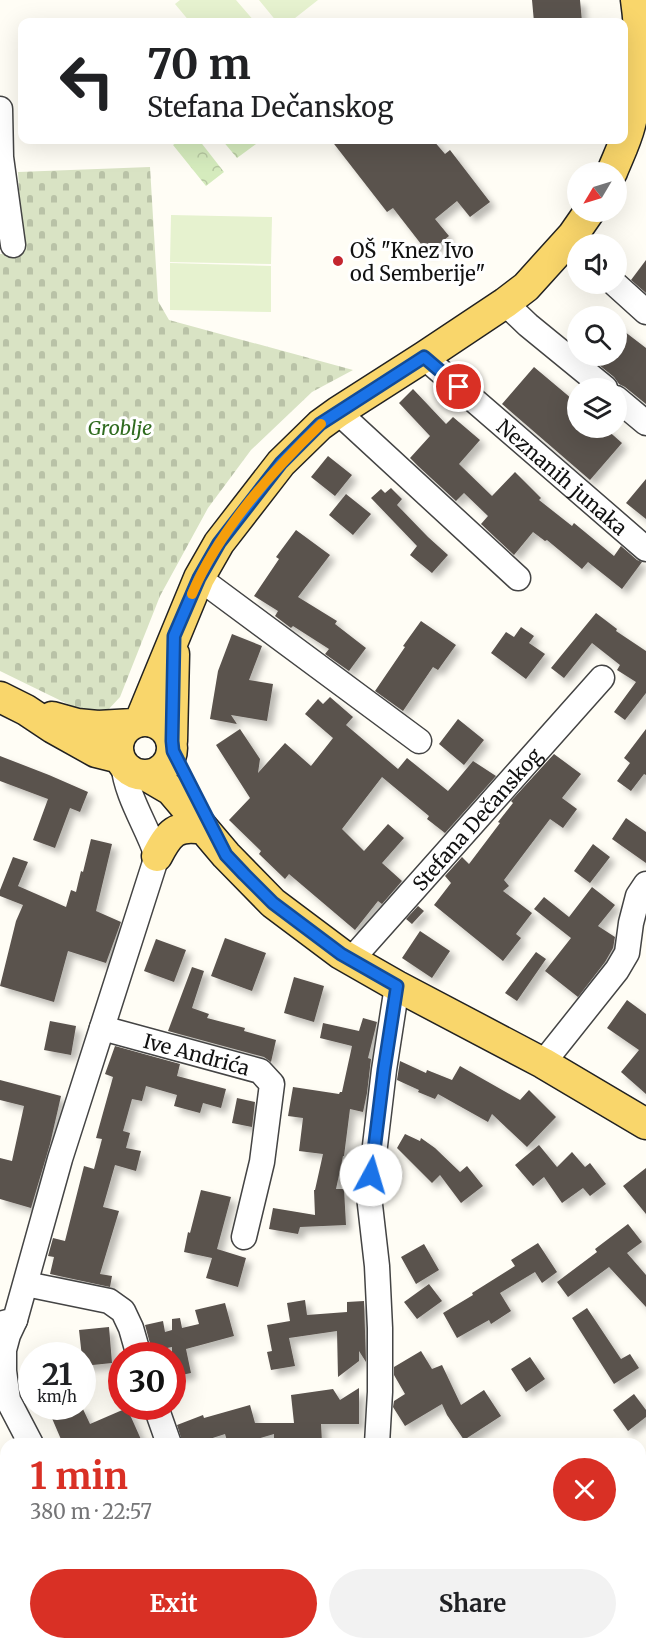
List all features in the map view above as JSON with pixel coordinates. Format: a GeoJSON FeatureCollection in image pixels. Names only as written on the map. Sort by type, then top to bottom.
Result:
{"type":"FeatureCollection","features":[{"type":"Feature","properties":{"kind":"main road"},"geometry":{"type":"LineString","coordinates":[[619,162],[638,134],[642,82],[640,27],[636,0]]}},
{"type":"Feature","properties":{"kind":"main road"},"geometry":{"type":"LineString","coordinates":[[174,636],[172,746],[167,766],[154,775],[132,768],[118,752],[120,738],[136,722],[199,578],[219,543],[281,463],[320,424],[424,357],[526,287],[581,230]]}},
{"type":"Feature","properties":{"kind":"main road"},"geometry":{"type":"LineString","coordinates":[[0,697],[96,752],[132,768],[171,790],[226,855],[273,903],[351,960],[543,1063],[646,1124]]}},
{"type":"Feature","properties":{"kind":"main road"},"geometry":{"type":"LineString","coordinates":[[26,710],[77,724],[98,726],[136,722],[157,724],[164,728],[226,855]]}},
{"type":"Feature","properties":{"kind":"main road"},"geometry":{"type":"LineString","coordinates":[[157,856],[166,838],[171,834],[189,826],[204,829]]}},
{"type":"Feature","properties":{"kind":"street"},"geometry":{"type":"LineString","coordinates":[[0,109],[1,157],[13,245]]}},
{"type":"Feature","properties":{"kind":"street"},"geometry":{"type":"LineString","coordinates":[[626,294],[646,312]]}},
{"type":"Feature","properties":{"kind":"street"},"geometry":{"type":"LineString","coordinates":[[505,303],[593,378]]}},
{"type":"Feature","properties":{"kind":"street","name":"Neznanih junaka"},"geometry":{"type":"LineString","coordinates":[[424,357],[646,549]]}},
{"type":"Feature","properties":{"kind":"street"},"geometry":{"type":"LineString","coordinates":[[627,407],[646,423]]}},
{"type":"Feature","properties":{"kind":"street"},"geometry":{"type":"LineString","coordinates":[[338,412],[518,578]]}},
{"type":"Feature","properties":{"kind":"street"},"geometry":{"type":"LineString","coordinates":[[199,578],[419,741]]}},
{"type":"Feature","properties":{"kind":"street","name":"Stefana Dečanskog"},"geometry":{"type":"LineString","coordinates":[[351,960],[602,678]]}},
{"type":"Feature","properties":{"kind":"street"},"geometry":{"type":"LineString","coordinates":[[28,1438],[8,1400],[4,1371],[7,1322],[26,1284],[60,1160],[157,856],[125,781],[132,768]]}},
{"type":"Feature","properties":{"kind":"street"},"geometry":{"type":"LineString","coordinates":[[543,1063],[617,970],[627,953],[638,896],[646,884]]}},
{"type":"Feature","properties":{"kind":"street"},"geometry":{"type":"LineString","coordinates":[[377,1438],[380,1328],[377,1266],[369,1196],[397,986]]}},
{"type":"Feature","properties":{"kind":"street","name":"Ive Andrića"},"geometry":{"type":"LineString","coordinates":[[102,1028],[260,1071],[272,1084],[262,1162],[244,1237]]}},
{"type":"Feature","properties":{"kind":"street"},"geometry":{"type":"LineString","coordinates":[[26,1284],[109,1301],[123,1311],[135,1342]]}},
{"type":"Feature","properties":{"kind":"street"},"geometry":{"type":"LineString","coordinates":[[161,1420],[167,1438]]}},
{"type":"Feature","properties":{"kind":"green space"},"geometry":{"type":"Polygon","coordinates":[[[180,0],[236,0],[252,18],[187,18],[175,4],[180,0]]]}},
{"type":"Feature","properties":{"kind":"green space"},"geometry":{"type":"Polygon","coordinates":[[[259,0],[318,0],[295,18],[274,18],[259,0]]]}},
{"type":"Feature","properties":{"kind":"green space"},"geometry":{"type":"Polygon","coordinates":[[[202,144],[224,172],[206,186],[173,145],[202,144]]]}},
{"type":"Feature","properties":{"kind":"green space"},"geometry":{"type":"Polygon","coordinates":[[[225,144],[256,144],[237,158],[225,144]]]}},
{"type":"Feature","properties":{"kind":"green space","name":"Groblje"},"geometry":{"type":"Polygon","coordinates":[[[150,167],[158,301],[169,320],[353,370],[312,392],[251,450],[208,508],[160,596],[120,697],[107,711],[84,712],[0,671],[0,254],[23,254],[18,172],[150,167]]]}},
{"type":"Feature","properties":{"kind":"green space"},"geometry":{"type":"Polygon","coordinates":[[[171,215],[272,217],[271,264],[170,262],[171,215]]]}},
{"type":"Feature","properties":{"kind":"green space"},"geometry":{"type":"Polygon","coordinates":[[[170,263],[271,266],[271,312],[170,310],[170,263]]]}},
{"type":"Feature","properties":{"kind":"building"},"geometry":{"type":"Polygon","coordinates":[[[532,0],[580,0],[582,18],[534,18],[532,0]]]}},
{"type":"Feature","properties":{"kind":"building"},"geometry":{"type":"Polygon","coordinates":[[[334,144],[436,144],[445,154],[450,150],[490,202],[470,217],[457,201],[435,219],[449,236],[428,253],[393,208],[387,212],[334,144]]]}},
{"type":"Feature","properties":{"kind":"building"},"geometry":{"type":"Polygon","coordinates":[[[646,260],[646,293],[631,280],[646,260]]]}},
{"type":"Feature","properties":{"kind":"building"},"geometry":{"type":"Polygon","coordinates":[[[627,333],[646,348],[646,404],[627,389],[627,378],[614,377],[600,366],[627,366],[627,333]]]}},
{"type":"Feature","properties":{"kind":"building"},"geometry":{"type":"Polygon","coordinates":[[[534,367],[567,395],[567,438],[616,438],[622,443],[590,480],[502,404],[534,367]]]}},
{"type":"Feature","properties":{"kind":"building"},"geometry":{"type":"Polygon","coordinates":[[[413,389],[446,424],[453,417],[480,440],[459,464],[492,496],[515,472],[541,498],[539,500],[572,526],[574,523],[614,556],[621,546],[642,562],[622,589],[588,562],[582,569],[547,540],[545,541],[533,532],[514,555],[481,524],[488,516],[464,493],[456,501],[418,466],[410,458],[430,436],[399,403],[413,389]]]}},
{"type":"Feature","properties":{"kind":"building"},"geometry":{"type":"Polygon","coordinates":[[[328,456],[352,475],[335,496],[311,477],[328,456]]]}},
{"type":"Feature","properties":{"kind":"building"},"geometry":{"type":"Polygon","coordinates":[[[646,479],[646,519],[626,503],[646,479]]]}},
{"type":"Feature","properties":{"kind":"building"},"geometry":{"type":"Polygon","coordinates":[[[391,488],[402,499],[397,505],[448,555],[432,573],[410,555],[417,546],[371,498],[381,489],[385,493],[391,488]]]}},
{"type":"Feature","properties":{"kind":"building"},"geometry":{"type":"Polygon","coordinates":[[[346,494],[371,514],[353,535],[329,515],[346,494]]]}},
{"type":"Feature","properties":{"kind":"building"},"geometry":{"type":"Polygon","coordinates":[[[296,530],[330,555],[298,597],[337,621],[335,624],[366,648],[349,671],[325,654],[329,649],[293,626],[291,628],[275,616],[278,611],[254,596],[279,559],[276,557],[296,530]]]}},
{"type":"Feature","properties":{"kind":"building"},"geometry":{"type":"Polygon","coordinates":[[[596,613],[617,629],[616,631],[646,651],[646,693],[625,720],[614,712],[636,682],[617,670],[620,665],[592,643],[564,678],[551,668],[596,613]]]}},
{"type":"Feature","properties":{"kind":"building"},"geometry":{"type":"Polygon","coordinates":[[[421,621],[456,645],[438,670],[433,667],[403,711],[375,691],[421,621]]]}},
{"type":"Feature","properties":{"kind":"building"},"geometry":{"type":"Polygon","coordinates":[[[521,627],[534,636],[529,643],[545,654],[526,679],[491,653],[506,632],[514,637],[521,627]]]}},
{"type":"Feature","properties":{"kind":"building"},"geometry":{"type":"Polygon","coordinates":[[[232,634],[262,646],[249,680],[273,684],[267,721],[231,715],[237,724],[210,719],[218,671],[232,634]]]}},
{"type":"Feature","properties":{"kind":"building"},"geometry":{"type":"Polygon","coordinates":[[[330,697],[353,717],[346,725],[398,769],[407,758],[448,791],[473,761],[496,776],[445,833],[427,819],[429,816],[382,777],[342,829],[364,851],[388,824],[404,838],[382,863],[402,881],[382,904],[378,901],[355,930],[289,874],[285,879],[259,854],[261,851],[229,820],[250,798],[216,745],[240,729],[260,759],[258,773],[285,743],[311,766],[333,738],[305,714],[318,699],[323,704],[330,697]]]}},
{"type":"Feature","properties":{"kind":"building"},"geometry":{"type":"Polygon","coordinates":[[[458,719],[484,740],[464,765],[439,744],[458,719]]]}},
{"type":"Feature","properties":{"kind":"building"},"geometry":{"type":"Polygon","coordinates":[[[646,729],[646,775],[644,774],[631,791],[617,781],[630,763],[624,758],[646,729]]]}},
{"type":"Feature","properties":{"kind":"building"},"geometry":{"type":"Polygon","coordinates":[[[554,754],[581,774],[562,798],[577,809],[563,828],[550,819],[504,880],[509,886],[503,891],[532,913],[516,934],[521,938],[503,961],[434,905],[451,883],[445,876],[462,857],[469,864],[500,823],[498,822],[513,803],[511,801],[554,754]]]}},
{"type":"Feature","properties":{"kind":"building"},"geometry":{"type":"Polygon","coordinates":[[[0,756],[88,792],[80,812],[70,808],[55,848],[33,840],[48,799],[0,781],[0,756]]]}},
{"type":"Feature","properties":{"kind":"building"},"geometry":{"type":"Polygon","coordinates":[[[626,818],[646,832],[646,863],[612,839],[626,818]]]}},
{"type":"Feature","properties":{"kind":"building"},"geometry":{"type":"Polygon","coordinates":[[[91,839],[112,844],[96,911],[121,922],[106,963],[68,951],[54,1002],[0,986],[16,921],[23,905],[0,896],[0,890],[13,857],[28,862],[18,886],[66,907],[71,890],[76,892],[91,839]]]}},
{"type":"Feature","properties":{"kind":"building"},"geometry":{"type":"Polygon","coordinates":[[[593,844],[610,857],[590,883],[574,871],[593,844]]]}},
{"type":"Feature","properties":{"kind":"building"},"geometry":{"type":"Polygon","coordinates":[[[592,887],[615,905],[598,926],[615,937],[613,948],[605,962],[578,997],[545,971],[571,938],[534,909],[544,897],[569,917],[592,887]]]}},
{"type":"Feature","properties":{"kind":"building"},"geometry":{"type":"Polygon","coordinates":[[[418,906],[424,911],[412,924],[406,919],[418,906]]]}},
{"type":"Feature","properties":{"kind":"building"},"geometry":{"type":"Polygon","coordinates":[[[420,931],[450,951],[432,978],[402,958],[420,931]]]}},
{"type":"Feature","properties":{"kind":"building"},"geometry":{"type":"Polygon","coordinates":[[[225,938],[266,953],[252,991],[211,976],[225,938]]]}},
{"type":"Feature","properties":{"kind":"building"},"geometry":{"type":"Polygon","coordinates":[[[156,939],[186,950],[174,982],[144,971],[156,939]]]}},
{"type":"Feature","properties":{"kind":"building"},"geometry":{"type":"Polygon","coordinates":[[[536,952],[546,959],[517,1001],[505,993],[536,952]]]}},
{"type":"Feature","properties":{"kind":"building"},"geometry":{"type":"Polygon","coordinates":[[[192,967],[204,971],[192,1008],[209,1014],[207,1018],[245,1028],[244,1031],[276,1040],[271,1062],[264,1057],[168,1031],[192,967]]]}},
{"type":"Feature","properties":{"kind":"building"},"geometry":{"type":"Polygon","coordinates":[[[294,977],[324,986],[314,1022],[284,1013],[294,977]]]}},
{"type":"Feature","properties":{"kind":"building"},"geometry":{"type":"Polygon","coordinates":[[[627,1000],[646,1014],[646,1094],[621,1072],[639,1050],[607,1028],[627,1000]]]}},
{"type":"Feature","properties":{"kind":"building"},"geometry":{"type":"Polygon","coordinates":[[[363,1018],[377,1022],[368,1058],[371,1059],[363,1112],[350,1109],[344,1156],[336,1189],[344,1189],[346,1225],[300,1227],[298,1234],[269,1229],[273,1208],[315,1215],[314,1190],[323,1154],[299,1151],[303,1118],[288,1116],[293,1087],[339,1094],[342,1092],[352,1046],[320,1038],[323,1023],[359,1031],[363,1018]]]}},
{"type":"Feature","properties":{"kind":"building"},"geometry":{"type":"Polygon","coordinates":[[[50,1021],[76,1026],[71,1055],[44,1050],[50,1021]]]}},
{"type":"Feature","properties":{"kind":"building"},"geometry":{"type":"Polygon","coordinates":[[[115,1046],[180,1064],[177,1076],[226,1089],[221,1108],[203,1103],[200,1113],[174,1106],[177,1095],[146,1086],[142,1101],[132,1099],[123,1131],[130,1133],[126,1148],[141,1151],[136,1171],[115,1165],[103,1207],[119,1211],[100,1274],[112,1276],[110,1287],[50,1274],[54,1257],[48,1256],[53,1238],[65,1241],[84,1166],[94,1169],[102,1139],[96,1138],[113,1077],[105,1074],[115,1046]]]}},
{"type":"Feature","properties":{"kind":"building"},"geometry":{"type":"Polygon","coordinates":[[[400,1061],[426,1073],[427,1070],[452,1080],[460,1066],[520,1100],[529,1090],[556,1117],[527,1147],[492,1114],[488,1122],[438,1094],[435,1099],[397,1080],[400,1061]]]}},
{"type":"Feature","properties":{"kind":"building"},"geometry":{"type":"Polygon","coordinates":[[[0,1080],[61,1096],[31,1208],[0,1199],[0,1158],[12,1161],[24,1106],[0,1100],[0,1080]]]}},
{"type":"Feature","properties":{"kind":"building"},"geometry":{"type":"Polygon","coordinates":[[[237,1098],[255,1102],[252,1127],[232,1123],[237,1098]]]}},
{"type":"Feature","properties":{"kind":"building"},"geometry":{"type":"Polygon","coordinates":[[[405,1134],[420,1141],[421,1138],[460,1172],[467,1166],[483,1186],[461,1203],[440,1175],[432,1183],[397,1148],[405,1134]]]}},
{"type":"Feature","properties":{"kind":"building"},"geometry":{"type":"Polygon","coordinates":[[[539,1145],[557,1167],[572,1152],[585,1167],[590,1163],[606,1184],[590,1196],[583,1188],[562,1203],[544,1177],[533,1186],[515,1165],[539,1145]]]}},
{"type":"Feature","properties":{"kind":"building"},"geometry":{"type":"Polygon","coordinates":[[[646,1168],[646,1214],[623,1186],[646,1168]]]}},
{"type":"Feature","properties":{"kind":"building"},"geometry":{"type":"Polygon","coordinates":[[[201,1190],[231,1197],[217,1249],[246,1258],[238,1287],[206,1278],[212,1258],[184,1252],[201,1190]]]}},
{"type":"Feature","properties":{"kind":"building"},"geometry":{"type":"Polygon","coordinates":[[[628,1224],[642,1242],[627,1253],[646,1275],[646,1307],[609,1267],[568,1297],[557,1282],[597,1252],[595,1249],[628,1224]]]}},
{"type":"Feature","properties":{"kind":"building"},"geometry":{"type":"Polygon","coordinates":[[[538,1243],[557,1272],[542,1283],[535,1272],[500,1293],[511,1311],[491,1324],[489,1320],[457,1338],[443,1313],[515,1266],[511,1260],[538,1243]]]}},
{"type":"Feature","properties":{"kind":"building"},"geometry":{"type":"Polygon","coordinates":[[[424,1244],[439,1270],[416,1284],[401,1257],[424,1244]]]}},
{"type":"Feature","properties":{"kind":"building"},"geometry":{"type":"Polygon","coordinates":[[[429,1284],[442,1301],[417,1319],[404,1302],[429,1284]]]}},
{"type":"Feature","properties":{"kind":"building"},"geometry":{"type":"Polygon","coordinates":[[[305,1300],[307,1315],[347,1312],[347,1302],[364,1301],[366,1362],[359,1351],[359,1361],[338,1377],[337,1331],[289,1338],[295,1366],[271,1370],[267,1352],[272,1351],[267,1325],[290,1321],[287,1303],[305,1300]]]}},
{"type":"Feature","properties":{"kind":"building"},"geometry":{"type":"Polygon","coordinates":[[[225,1303],[234,1336],[186,1349],[186,1342],[150,1342],[145,1325],[163,1321],[165,1332],[172,1330],[172,1319],[180,1318],[182,1328],[199,1324],[195,1310],[225,1303]]]}},
{"type":"Feature","properties":{"kind":"building"},"geometry":{"type":"Polygon","coordinates":[[[587,1308],[621,1359],[630,1354],[639,1368],[614,1384],[572,1318],[587,1308]]]}},
{"type":"Feature","properties":{"kind":"building"},"geometry":{"type":"Polygon","coordinates":[[[109,1327],[108,1363],[96,1365],[96,1342],[80,1342],[79,1330],[109,1327]]]}},
{"type":"Feature","properties":{"kind":"building"},"geometry":{"type":"Polygon","coordinates":[[[186,1349],[191,1373],[186,1374],[186,1349]]]}},
{"type":"Feature","properties":{"kind":"building"},"geometry":{"type":"Polygon","coordinates":[[[421,1351],[432,1369],[442,1365],[461,1405],[484,1390],[501,1416],[467,1438],[463,1438],[442,1404],[405,1426],[393,1407],[394,1401],[405,1394],[394,1375],[394,1367],[421,1351]]]}},
{"type":"Feature","properties":{"kind":"building"},"geometry":{"type":"Polygon","coordinates":[[[530,1357],[545,1379],[526,1392],[511,1369],[530,1357]]]}},
{"type":"Feature","properties":{"kind":"building"},"geometry":{"type":"Polygon","coordinates":[[[359,1388],[359,1424],[321,1424],[322,1438],[274,1438],[274,1434],[260,1438],[226,1438],[225,1434],[213,1438],[181,1438],[177,1425],[203,1415],[204,1418],[250,1405],[255,1423],[294,1423],[291,1395],[333,1389],[340,1400],[359,1388]]]}},
{"type":"Feature","properties":{"kind":"building"},"geometry":{"type":"Polygon","coordinates":[[[634,1394],[646,1410],[646,1417],[628,1431],[613,1410],[634,1394]]]}},
{"type":"Feature","properties":{"kind":"building"},"geometry":{"type":"Polygon","coordinates":[[[108,1416],[108,1420],[132,1420],[140,1438],[60,1438],[53,1420],[88,1420],[90,1424],[108,1416]]]}},
{"type":"Feature","properties":{"kind":"slow traffic"},"geometry":{"type":"LineString","coordinates":[[192,594],[219,543],[281,463],[321,424]]}},
{"type":"Feature","properties":{"kind":"place","name":"OŠ \"Knez Ivo od Semberije\""},"geometry":{"type":"Point","coordinates":[338,261]}},
{"type":"Feature","properties":{"kind":"route"},"geometry":{"type":"LineString","coordinates":[[371,1175],[397,986],[341,954],[273,903],[226,855],[173,751],[174,636],[199,578],[219,543],[281,463],[320,424],[424,357],[459,387]]}}]}
